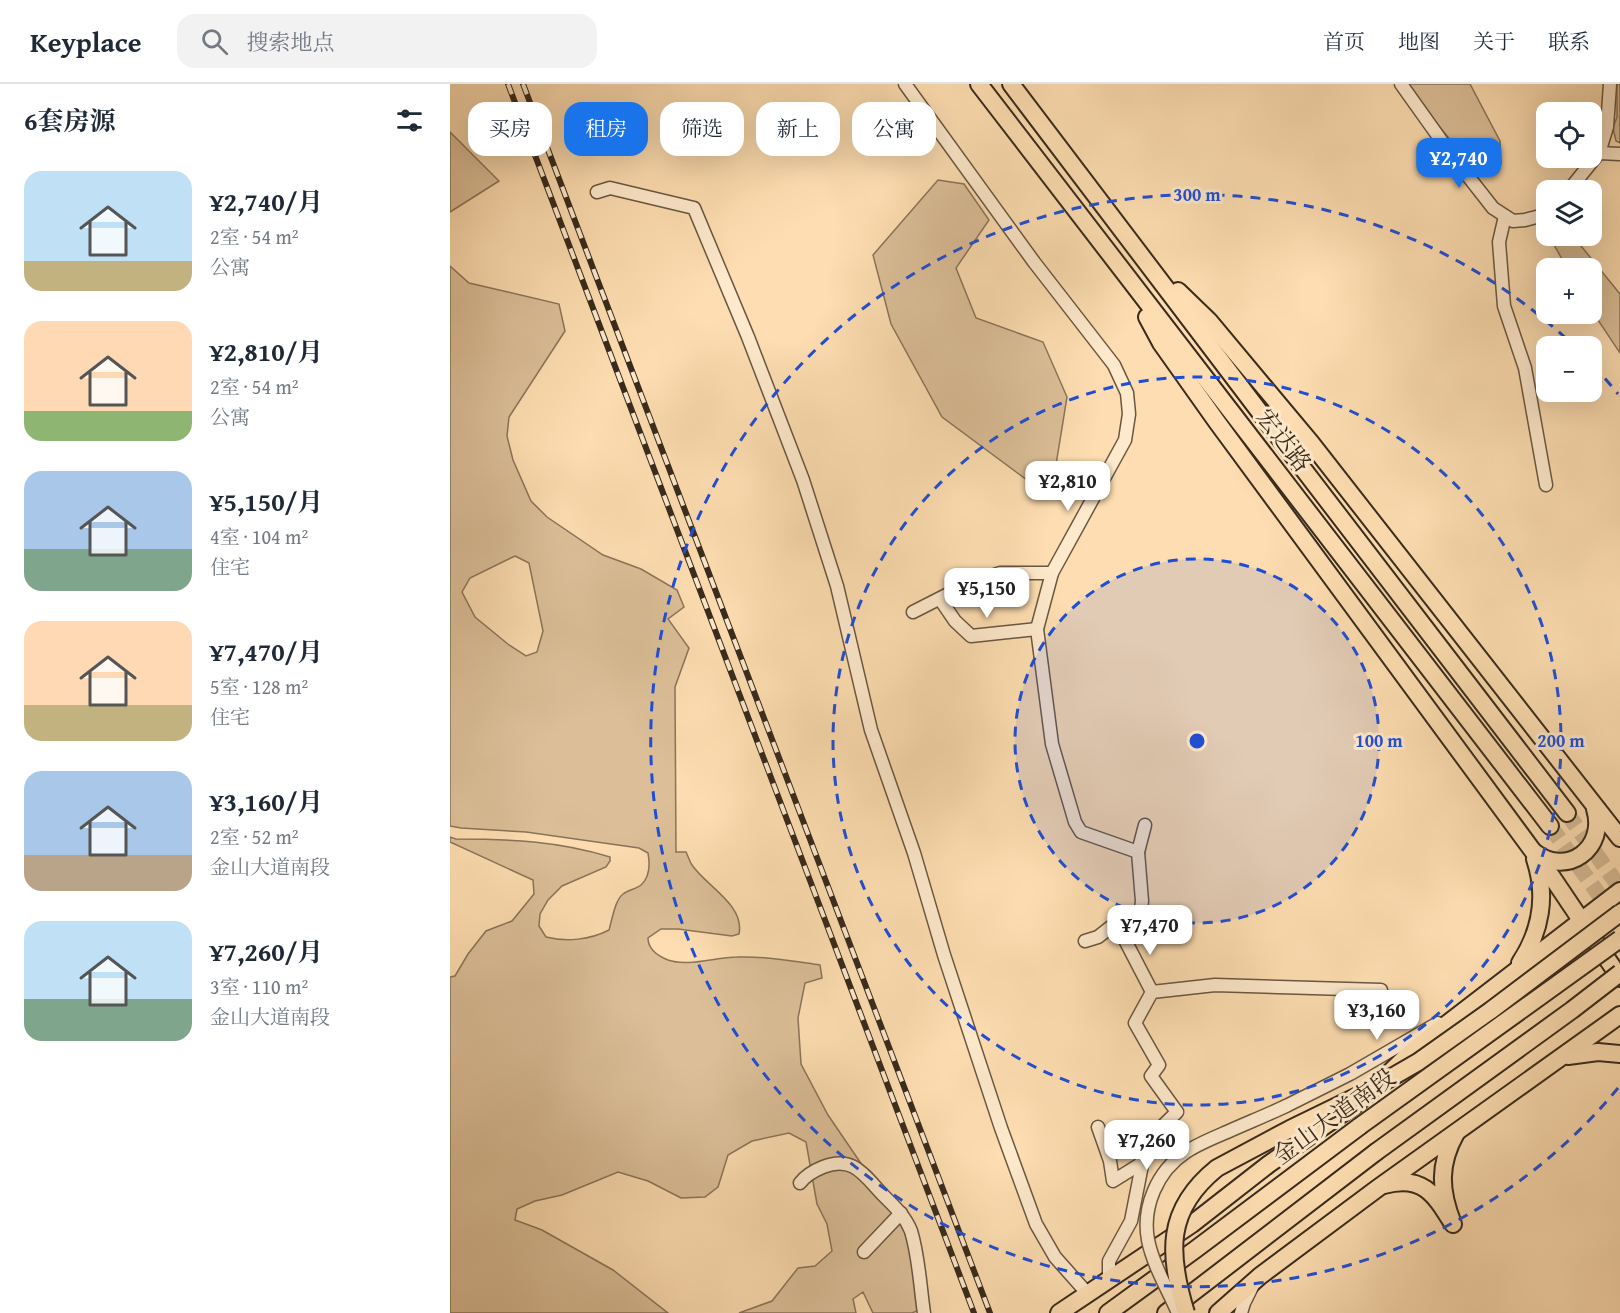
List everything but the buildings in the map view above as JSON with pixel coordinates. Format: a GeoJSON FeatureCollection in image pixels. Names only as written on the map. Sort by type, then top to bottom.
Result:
{"type":"FeatureCollection","features":[{"type":"Feature","properties":{"kind":"main road","name":"宏达路"},"geometry":{"type":"LineString","coordinates":[[979,84],[1550,826]]}},
{"type":"Feature","properties":{"kind":"main road","name":"宏达路"},"geometry":{"type":"LineString","coordinates":[[1011,84],[1567,813]]}},
{"type":"Feature","properties":{"kind":"main road"},"geometry":{"type":"LineString","coordinates":[[1143,258],[1209,321],[1311,443],[1620,838]]}},
{"type":"Feature","properties":{"kind":"main road"},"geometry":{"type":"LineString","coordinates":[[1122,272],[1161,343],[1529,846],[1620,978]]}},
{"type":"Feature","properties":{"kind":"main road"},"geometry":{"type":"LineString","coordinates":[[1529,846],[1537,854],[1552,861],[1568,861],[1583,854],[1597,834],[1598,818],[1592,803]]}},
{"type":"Feature","properties":{"kind":"main road"},"geometry":{"type":"LineString","coordinates":[[1592,803],[1620,818]]}},
{"type":"Feature","properties":{"kind":"main road"},"geometry":{"type":"LineString","coordinates":[[1512,973],[1533,942],[1540,917],[1542,892],[1538,868],[1529,846]]}},
{"type":"Feature","properties":{"kind":"main road"},"geometry":{"type":"LineString","coordinates":[[1059,1313],[1192,1224],[1269,1164],[1359,1102],[1413,1050],[1620,891]]}},
{"type":"Feature","properties":{"kind":"main road"},"geometry":{"type":"LineString","coordinates":[[1186,1313],[1179,1292],[1174,1259],[1175,1233],[1189,1197],[1207,1176],[1217,1168],[1366,1092],[1418,1062],[1620,914]]}},
{"type":"Feature","properties":{"kind":"main road","name":"金山大道南段"},"geometry":{"type":"LineString","coordinates":[[1108,1313],[1360,1126],[1620,939]]}},
{"type":"Feature","properties":{"kind":"main road"},"geometry":{"type":"LineString","coordinates":[[1166,1313],[1376,1152],[1620,973]]}},
{"type":"Feature","properties":{"kind":"main road"},"geometry":{"type":"LineString","coordinates":[[1218,1313],[1260,1276],[1378,1188],[1620,1015]]}},
{"type":"Feature","properties":{"kind":"main road"},"geometry":{"type":"LineString","coordinates":[[1558,1059],[1585,1053],[1620,1054]]}},
{"type":"Feature","properties":{"kind":"main road"},"geometry":{"type":"LineString","coordinates":[[1378,1188],[1394,1182],[1402,1182],[1425,1188],[1437,1198],[1453,1224],[1445,1204],[1442,1179],[1447,1153],[1458,1130]]}},
{"type":"Feature","properties":{"kind":"street"},"geometry":{"type":"LineString","coordinates":[[905,84],[1034,262],[1114,365],[1127,393],[1129,414],[1125,440],[1052,573],[1037,629],[1052,744],[1075,822],[1081,832],[1138,852]]}},
{"type":"Feature","properties":{"kind":"street"},"geometry":{"type":"LineString","coordinates":[[1401,84],[1493,208],[1512,221],[1536,217]]}},
{"type":"Feature","properties":{"kind":"street"},"geometry":{"type":"LineString","coordinates":[[1602,143],[1607,127],[1610,84]]}},
{"type":"Feature","properties":{"kind":"street"},"geometry":{"type":"LineString","coordinates":[[1602,153],[1620,154]]}},
{"type":"Feature","properties":{"kind":"street"},"geometry":{"type":"LineString","coordinates":[[1577,180],[1587,168]]}},
{"type":"Feature","properties":{"kind":"street"},"geometry":{"type":"LineString","coordinates":[[597,192],[610,188],[694,208],[748,337],[803,480],[837,586],[872,730],[914,853],[944,955],[1004,1138],[1035,1224],[1055,1257],[1087,1293]]}},
{"type":"Feature","properties":{"kind":"street"},"geometry":{"type":"LineString","coordinates":[[1505,216],[1499,242],[1504,306],[1525,368],[1546,485]]}},
{"type":"Feature","properties":{"kind":"street"},"geometry":{"type":"LineString","coordinates":[[913,612],[966,585],[1000,573],[1052,573]]}},
{"type":"Feature","properties":{"kind":"street"},"geometry":{"type":"LineString","coordinates":[[940,599],[955,621],[971,636],[1037,629]]}},
{"type":"Feature","properties":{"kind":"street"},"geometry":{"type":"LineString","coordinates":[[1085,941],[1098,937],[1112,926],[1139,926],[1142,901],[1138,852],[1145,825]]}},
{"type":"Feature","properties":{"kind":"street"},"geometry":{"type":"LineString","coordinates":[[1125,926],[1125,939],[1152,992]]}},
{"type":"Feature","properties":{"kind":"street"},"geometry":{"type":"LineString","coordinates":[[1152,992],[1215,985],[1381,990]]}},
{"type":"Feature","properties":{"kind":"street"},"geometry":{"type":"LineString","coordinates":[[1109,1278],[1108,1261],[1131,1221],[1142,1163],[1141,1147],[1177,1112],[1151,1076],[1159,1065],[1135,1023],[1152,992]]}},
{"type":"Feature","properties":{"kind":"street"},"geometry":{"type":"LineString","coordinates":[[1178,1313],[1149,1242],[1147,1220],[1155,1187],[1168,1167],[1186,1151],[1350,1074],[1480,997]]}},
{"type":"Feature","properties":{"kind":"street"},"geometry":{"type":"LineString","coordinates":[[1098,1127],[1110,1161],[1113,1181],[1142,1163]]}},
{"type":"Feature","properties":{"kind":"street"},"geometry":{"type":"LineString","coordinates":[[800,1183],[806,1176],[830,1164],[839,1162],[849,1164],[859,1169],[901,1213],[910,1231],[915,1250],[924,1313]]}},
{"type":"Feature","properties":{"kind":"street"},"geometry":{"type":"LineString","coordinates":[[864,1252],[901,1213]]}},
{"type":"Feature","properties":{"kind":"street"},"geometry":{"type":"LineString","coordinates":[[1241,1313],[1248,1293],[1260,1276]]}},
{"type":"Feature","properties":{"kind":"shaded area"},"geometry":{"type":"Polygon","coordinates":[[[1405,84],[1470,84],[1500,141],[1501,164],[1490,170],[1473,168],[1405,84]]]}},
{"type":"Feature","properties":{"kind":"shaded area"},"geometry":{"type":"Polygon","coordinates":[[[1617,84],[1620,84],[1620,143],[1616,141],[1613,128],[1617,117],[1617,84]]]}},
{"type":"Feature","properties":{"kind":"shaded area"},"geometry":{"type":"Polygon","coordinates":[[[450,132],[468,150],[468,156],[474,156],[499,181],[450,212],[450,132]]]}},
{"type":"Feature","properties":{"kind":"shaded area"},"geometry":{"type":"Polygon","coordinates":[[[938,180],[964,184],[989,220],[956,268],[976,318],[1043,342],[1067,397],[1053,483],[1035,486],[942,417],[891,324],[873,255],[938,180]]]}},
{"type":"Feature","properties":{"kind":"shaded area"},"geometry":{"type":"Polygon","coordinates":[[[1555,246],[1581,246],[1591,258],[1561,258],[1555,246]]]}},
{"type":"Feature","properties":{"kind":"shaded area"},"geometry":{"type":"Polygon","coordinates":[[[450,266],[469,283],[559,304],[565,331],[509,417],[507,436],[513,460],[531,501],[547,517],[603,555],[641,569],[677,590],[684,607],[668,619],[689,648],[675,687],[676,852],[686,852],[698,873],[730,905],[736,914],[739,934],[732,936],[661,929],[648,938],[648,942],[654,952],[661,957],[676,962],[747,957],[820,965],[822,978],[805,983],[798,1018],[801,1064],[828,1115],[905,1228],[913,1261],[919,1310],[912,1313],[873,1313],[863,1292],[853,1299],[856,1313],[739,1313],[772,1301],[798,1268],[815,1266],[832,1251],[827,1224],[817,1204],[806,1142],[789,1133],[752,1141],[728,1155],[718,1187],[705,1197],[681,1198],[648,1181],[618,1172],[562,1195],[535,1201],[517,1209],[515,1220],[542,1230],[613,1270],[668,1313],[450,1313],[450,977],[455,976],[486,931],[512,921],[534,894],[533,880],[450,842],[450,837],[553,844],[610,857],[606,867],[562,886],[548,900],[540,914],[539,926],[546,937],[554,939],[586,938],[609,930],[620,897],[641,885],[648,874],[649,866],[648,853],[639,848],[526,832],[450,826],[450,266]],[[515,556],[470,578],[462,592],[475,617],[526,656],[537,652],[543,631],[529,563],[515,556]]]}},
{"type":"Feature","properties":{"kind":"shaded area"},"geometry":{"type":"Polygon","coordinates":[[[1602,272],[1620,294],[1620,353],[1601,324],[1602,272]]]}},
{"type":"Feature","properties":{"kind":"tunnel"},"geometry":{"type":"LineString","coordinates":[[1567,813],[1620,888]]}},
{"type":"Feature","properties":{"kind":"tunnel"},"geometry":{"type":"LineString","coordinates":[[1550,826],[1620,924]]}},
{"type":"Feature","properties":{"kind":"railway"},"geometry":{"type":"LineString","coordinates":[[508,84],[974,1313]]}},
{"type":"Feature","properties":{"kind":"railway"},"geometry":{"type":"LineString","coordinates":[[523,84],[990,1313]]}}]}
